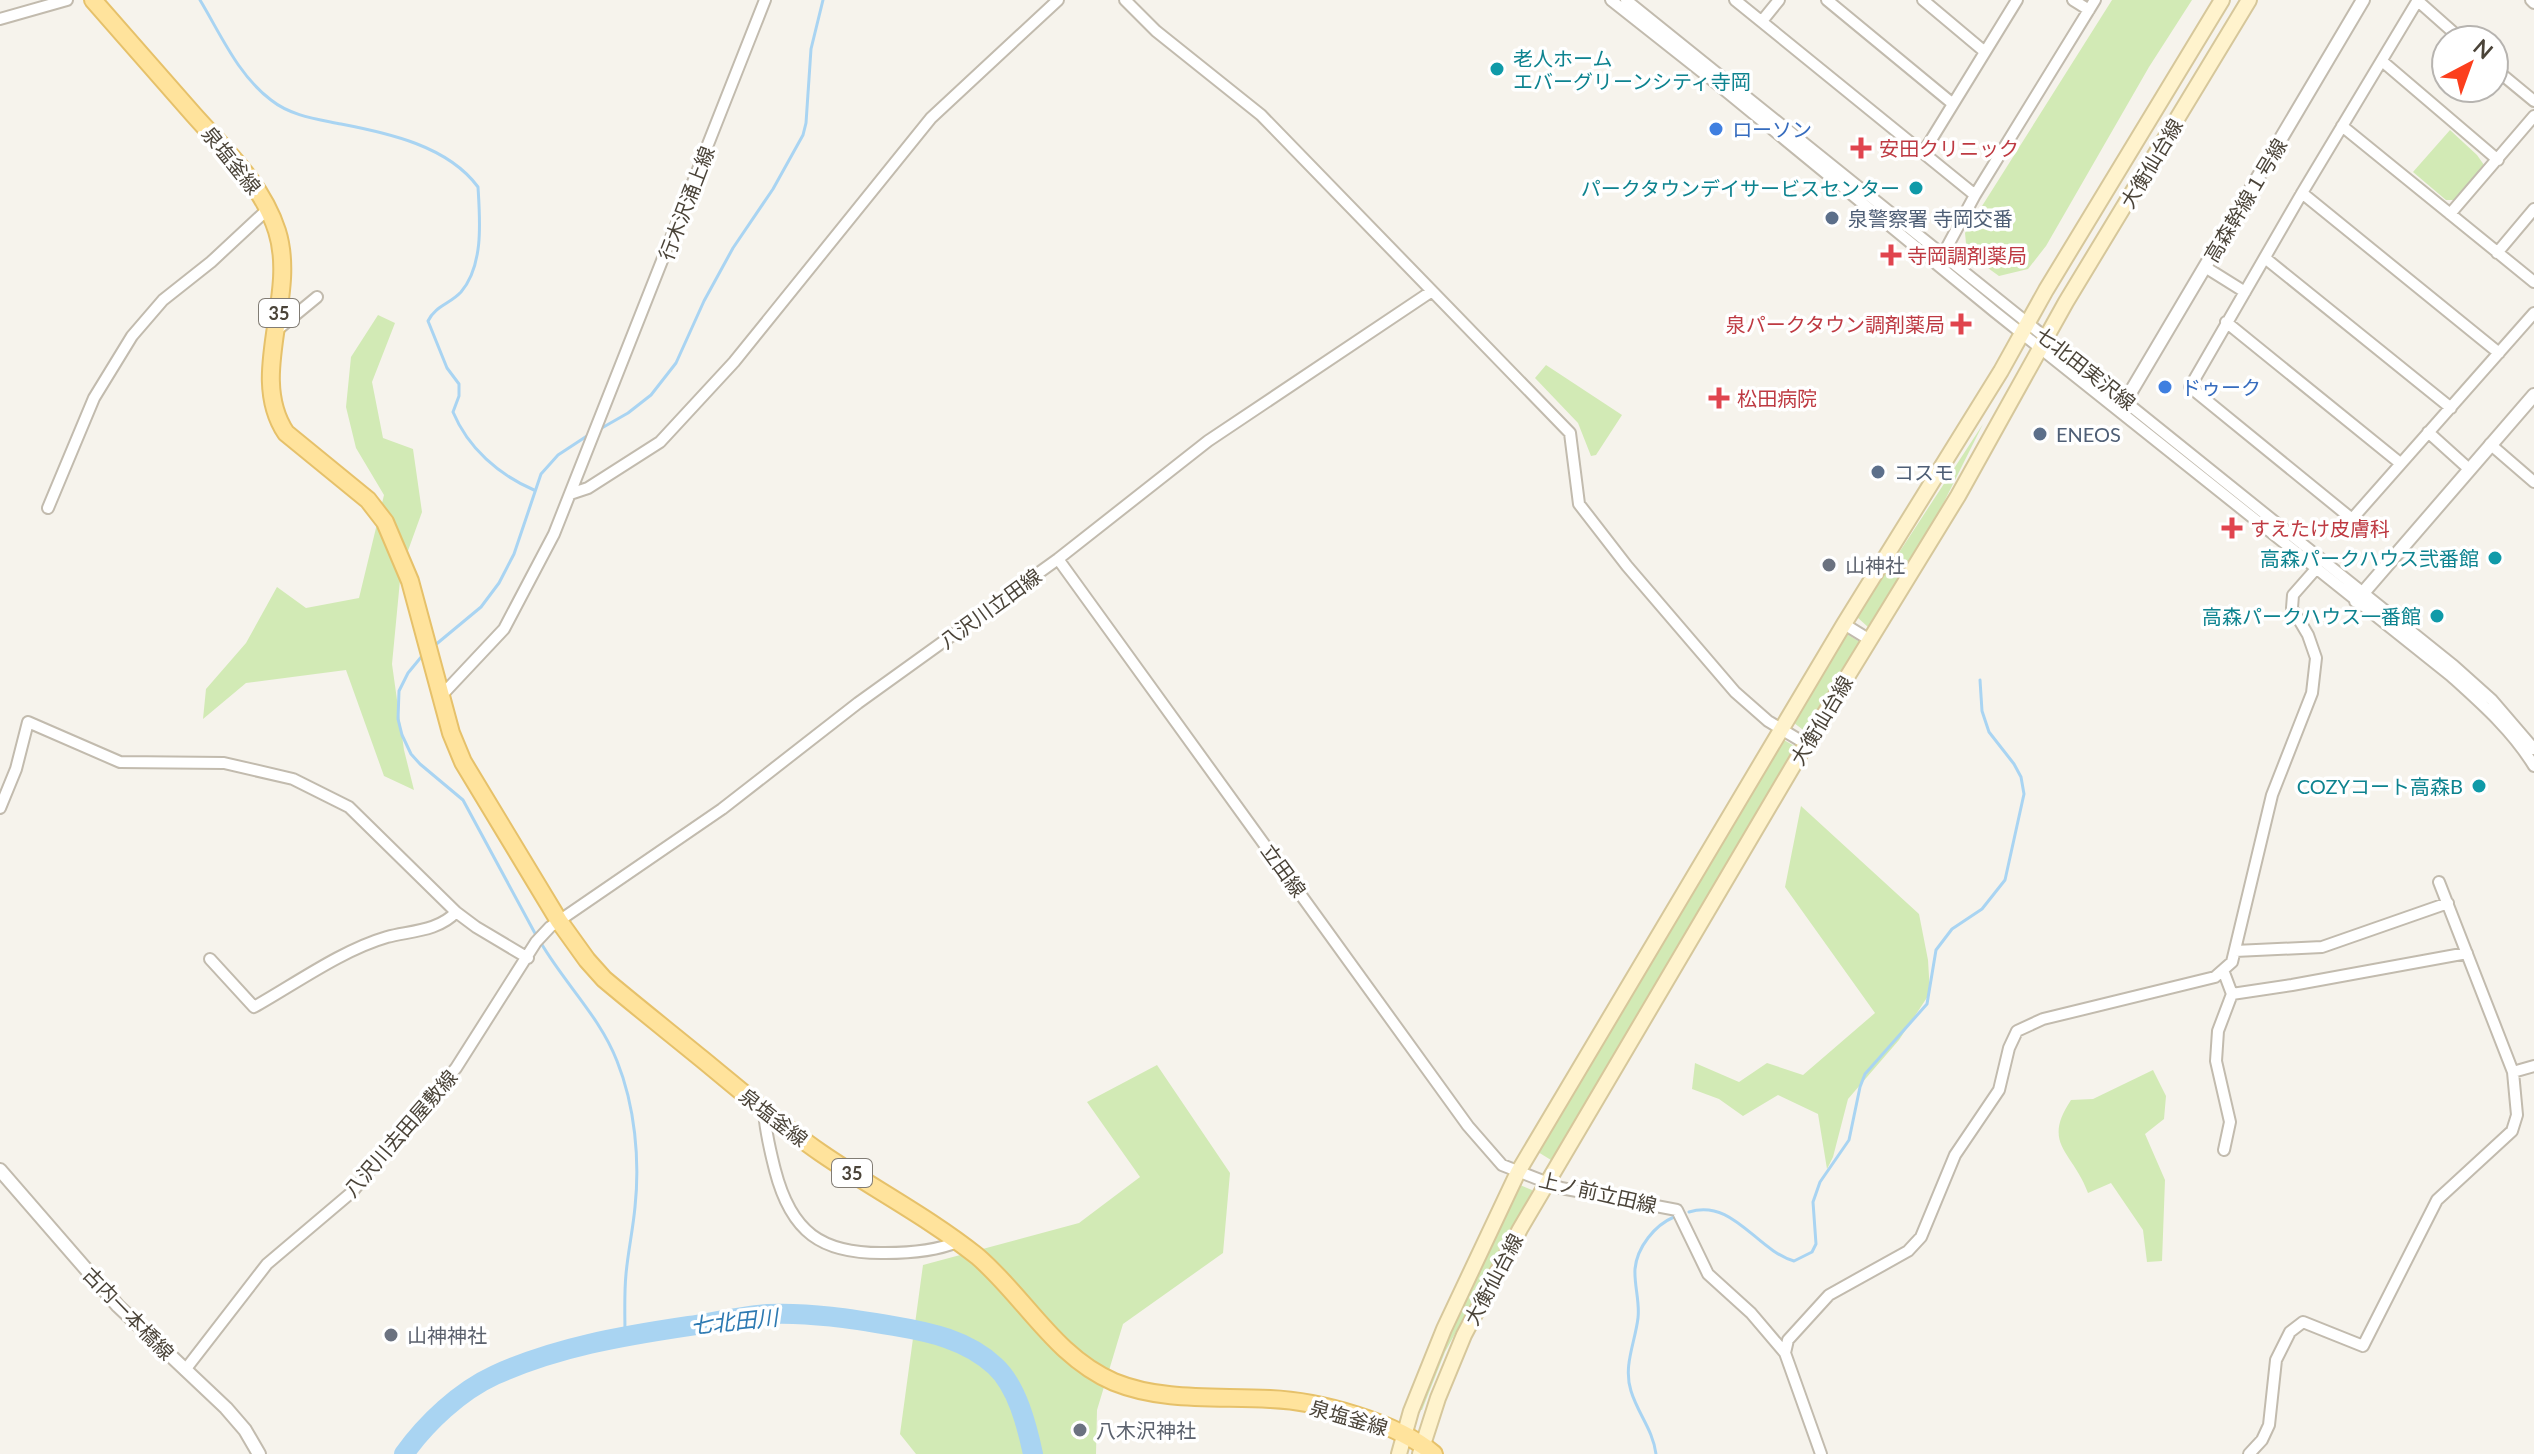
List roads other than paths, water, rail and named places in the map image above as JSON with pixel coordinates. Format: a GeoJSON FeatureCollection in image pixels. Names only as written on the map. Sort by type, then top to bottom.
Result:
{"type":"FeatureCollection","features":[{"type":"Feature","properties":{"kind":"main road","name":"泉塩釜線"},"geometry":{"type":"LineString","coordinates":[[93,0],[231,155],[257,188],[268,209],[278,232],[283,269],[270,385],[277,420],[286,433],[368,500],[385,522],[410,581],[451,733],[463,762],[554,924],[604,979],[820,1153],[918,1213],[957,1242],[1014,1292],[1059,1344],[1114,1382],[1184,1397],[1286,1400],[1349,1415],[1404,1434],[1425,1451]]}},
{"type":"Feature","properties":{"kind":"main road","name":"大衡仙台線"},"geometry":{"type":"LineString","coordinates":[[1399,1454],[1444,1329],[1518,1172],[1844,624],[2222,0]]}},
{"type":"Feature","properties":{"kind":"main road","name":"大衡仙台線"},"geometry":{"type":"LineString","coordinates":[[1425,1451],[1438,1398],[1464,1335],[1546,1184],[1806,744],[1958,496],[2043,342],[2249,0]]}},
{"type":"Feature","properties":{"kind":"street"},"geometry":{"type":"LineString","coordinates":[[0,19],[67,0]]}},
{"type":"Feature","properties":{"kind":"street","name":"行木沢涌上線"},"geometry":{"type":"LineString","coordinates":[[441,696],[504,629],[554,534],[765,0]]}},
{"type":"Feature","properties":{"kind":"street"},"geometry":{"type":"LineString","coordinates":[[570,494],[588,488],[660,442],[734,362],[931,118],[1058,0]]}},
{"type":"Feature","properties":{"kind":"street"},"geometry":{"type":"LineString","coordinates":[[1125,0],[1156,31],[1261,115],[1570,433],[1579,504],[1627,566],[1735,692],[1781,729],[1806,744]]}},
{"type":"Feature","properties":{"kind":"street"},"geometry":{"type":"LineString","coordinates":[[1611,0],[2043,342],[2315,570],[2359,597],[2487,707],[2524,749],[2534,766]]}},
{"type":"Feature","properties":{"kind":"street"},"geometry":{"type":"LineString","coordinates":[[1626,0],[1940,260]]}},
{"type":"Feature","properties":{"kind":"street"},"geometry":{"type":"LineString","coordinates":[[1735,0],[1975,195]]}},
{"type":"Feature","properties":{"kind":"street"},"geometry":{"type":"LineString","coordinates":[[1762,21],[1779,0]]}},
{"type":"Feature","properties":{"kind":"street"},"geometry":{"type":"LineString","coordinates":[[1827,0],[1953,104]]}},
{"type":"Feature","properties":{"kind":"street"},"geometry":{"type":"LineString","coordinates":[[1923,0],[1985,52]]}},
{"type":"Feature","properties":{"kind":"street"},"geometry":{"type":"LineString","coordinates":[[1923,153],[2017,0]]}},
{"type":"Feature","properties":{"kind":"street"},"geometry":{"type":"LineString","coordinates":[[1940,260],[1975,195],[2092,5],[2073,0]]}},
{"type":"Feature","properties":{"kind":"street","name":"高森幹線１号線"},"geometry":{"type":"LineString","coordinates":[[2126,400],[2363,0]]}},
{"type":"Feature","properties":{"kind":"street"},"geometry":{"type":"LineString","coordinates":[[2444,24],[2418,0],[2190,387],[2352,519],[2534,313]]}},
{"type":"Feature","properties":{"kind":"street"},"geometry":{"type":"LineString","coordinates":[[2382,61],[2498,160]]}},
{"type":"Feature","properties":{"kind":"street"},"geometry":{"type":"LineString","coordinates":[[2510,81],[2534,101]]}},
{"type":"Feature","properties":{"kind":"street"},"geometry":{"type":"LineString","coordinates":[[2450,214],[2534,116]]}},
{"type":"Feature","properties":{"kind":"street"},"geometry":{"type":"LineString","coordinates":[[2342,126],[2534,282]]}},
{"type":"Feature","properties":{"kind":"street"},"geometry":{"type":"LineString","coordinates":[[2302,193],[2499,353]]}},
{"type":"Feature","properties":{"kind":"street"},"geometry":{"type":"LineString","coordinates":[[48,508],[94,398],[132,336],[163,300],[211,262],[268,209]]}},
{"type":"Feature","properties":{"kind":"street"},"geometry":{"type":"LineString","coordinates":[[2497,253],[2534,209]]}},
{"type":"Feature","properties":{"kind":"street"},"geometry":{"type":"LineString","coordinates":[[2265,258],[2451,408]]}},
{"type":"Feature","properties":{"kind":"street"},"geometry":{"type":"LineString","coordinates":[[2205,267],[2245,292]]}},
{"type":"Feature","properties":{"kind":"street","name":"八沢川立田線"},"geometry":{"type":"LineString","coordinates":[[529,954],[554,924],[722,809],[858,703],[1058,559],[1208,441],[1432,291]]}},
{"type":"Feature","properties":{"kind":"street"},"geometry":{"type":"LineString","coordinates":[[277,330],[317,297]]}},
{"type":"Feature","properties":{"kind":"street"},"geometry":{"type":"LineString","coordinates":[[2226,322],[2400,463]]}},
{"type":"Feature","properties":{"kind":"street","name":"七北田実沢線"},"geometry":{"type":"LineString","coordinates":[[2043,342],[2126,400],[2359,597],[2492,700],[2534,749]]}},
{"type":"Feature","properties":{"kind":"street"},"geometry":{"type":"LineString","coordinates":[[2359,597],[2534,395]]}},
{"type":"Feature","properties":{"kind":"street"},"geometry":{"type":"LineString","coordinates":[[2428,432],[2469,469]]}},
{"type":"Feature","properties":{"kind":"street"},"geometry":{"type":"LineString","coordinates":[[2490,444],[2534,482]]}},
{"type":"Feature","properties":{"kind":"street","name":"立田線"},"geometry":{"type":"LineString","coordinates":[[1058,559],[1468,1126],[1495,1159],[1518,1172]]}},
{"type":"Feature","properties":{"kind":"street"},"geometry":{"type":"LineString","coordinates":[[1785,1353],[1788,1340],[1829,1295],[1908,1251],[1921,1237],[1955,1155],[1999,1090],[2009,1048],[2017,1031],[2043,1019],[2215,977],[2232,962],[2272,795],[2312,693],[2316,658],[2308,635],[2292,608],[2293,595],[2315,570]]}},
{"type":"Feature","properties":{"kind":"street"},"geometry":{"type":"LineString","coordinates":[[1844,624],[1870,640]]}},
{"type":"Feature","properties":{"kind":"street"},"geometry":{"type":"LineString","coordinates":[[0,808],[16,769],[28,722],[120,762],[224,763],[293,779],[349,807],[456,912],[476,927],[529,954]]}},
{"type":"Feature","properties":{"kind":"street"},"geometry":{"type":"LineString","coordinates":[[2249,1454],[2262,1440],[2269,1425],[2276,1360],[2290,1332],[2303,1322],[2363,1346],[2437,1200],[2512,1131],[2517,1115],[2513,1072],[2439,882]]}},
{"type":"Feature","properties":{"kind":"street"},"geometry":{"type":"LineString","coordinates":[[2235,951],[2322,947],[2448,903]]}},
{"type":"Feature","properties":{"kind":"street"},"geometry":{"type":"LineString","coordinates":[[210,959],[254,1007],[334,961],[384,938],[422,930],[448,920],[456,912]]}},
{"type":"Feature","properties":{"kind":"street"},"geometry":{"type":"LineString","coordinates":[[2232,994],[2467,953]]}},
{"type":"Feature","properties":{"kind":"street","name":"八沢川去田屋敷線"},"geometry":{"type":"LineString","coordinates":[[185,1370],[267,1264],[352,1192],[456,1068],[529,954]]}},
{"type":"Feature","properties":{"kind":"street"},"geometry":{"type":"LineString","coordinates":[[2223,970],[2232,994],[2218,1031],[2216,1061],[2230,1122],[2224,1150]]}},
{"type":"Feature","properties":{"kind":"street"},"geometry":{"type":"LineString","coordinates":[[2513,1072],[2534,1066]]}},
{"type":"Feature","properties":{"kind":"street"},"geometry":{"type":"LineString","coordinates":[[764,1110],[765,1131],[777,1177],[786,1206],[800,1226],[824,1242],[856,1253],[899,1253],[957,1242]]}},
{"type":"Feature","properties":{"kind":"street","name":"古内一本橋線"},"geometry":{"type":"LineString","coordinates":[[0,1170],[118,1306],[226,1408],[245,1430],[259,1454]]}},
{"type":"Feature","properties":{"kind":"street","name":"上ノ前立田線"},"geometry":{"type":"LineString","coordinates":[[1518,1172],[1546,1184],[1677,1210],[1708,1274],[1751,1313],[1785,1353],[1821,1454]]}},
{"type":"Feature","properties":{"kind":"waterway"},"geometry":{"type":"LineString","coordinates":[[200,0],[249,79],[279,105],[304,116],[397,137],[434,151],[451,161],[478,187],[479,242],[474,269],[461,292],[428,321],[447,368],[459,384],[459,396],[453,412],[459,425],[486,459],[509,477],[534,490]]}},
{"type":"Feature","properties":{"kind":"waterway"},"geometry":{"type":"LineString","coordinates":[[600,429],[651,395],[676,363],[704,301],[733,248],[773,189],[803,135],[811,49],[823,0]]}},
{"type":"Feature","properties":{"kind":"waterway"},"geometry":{"type":"LineString","coordinates":[[434,646],[481,607],[499,583],[514,554],[541,474],[558,455],[590,434]]}},
{"type":"Feature","properties":{"kind":"waterway"},"geometry":{"type":"LineString","coordinates":[[422,656],[399,691],[398,719],[402,735],[420,764],[463,800],[537,937]]}},
{"type":"Feature","properties":{"kind":"waterway"},"geometry":{"type":"LineString","coordinates":[[1689,1212],[1705,1210],[1732,1218],[1768,1247],[1794,1261],[1812,1252],[1816,1244],[1813,1202],[1820,1182],[1849,1140],[1865,1074],[1927,1004],[1936,950],[1952,929],[1982,909],[2005,880],[2024,794],[2021,777],[2014,764],[1989,732],[1982,711],[1980,680]]}},
{"type":"Feature","properties":{"kind":"waterway"},"geometry":{"type":"LineString","coordinates":[[541,943],[610,1045],[628,1096],[635,1133],[637,1171],[625,1282],[625,1336]]}},
{"type":"Feature","properties":{"kind":"waterway"},"geometry":{"type":"LineString","coordinates":[[1656,1454],[1629,1382],[1638,1312],[1635,1269],[1639,1253],[1648,1238],[1660,1225],[1674,1217]]}},
{"type":"Feature","properties":{"kind":"waterway","name":"七北田川"},"geometry":{"type":"LineString","coordinates":[[404,1454],[433,1420],[457,1399],[482,1382],[518,1365],[615,1339],[767,1314],[831,1317],[908,1328],[948,1338],[972,1350],[995,1366],[1009,1384],[1024,1419],[1033,1454]]}},
{"type":"Feature","properties":{"kind":"place","name":"老人ホーム エバーグリーンシティ寺岡"},"geometry":{"type":"Point","coordinates":[1497,69]}},
{"type":"Feature","properties":{"kind":"place","name":"ローソン"},"geometry":{"type":"Point","coordinates":[1716,129]}},
{"type":"Feature","properties":{"kind":"place","name":"安田クリニック"},"geometry":{"type":"Point","coordinates":[1861,148]}},
{"type":"Feature","properties":{"kind":"place","name":"パークタウンデイサービスセンター"},"geometry":{"type":"Point","coordinates":[1916,188]}},
{"type":"Feature","properties":{"kind":"place","name":"泉警察署 寺岡交番"},"geometry":{"type":"Point","coordinates":[1832,218]}},
{"type":"Feature","properties":{"kind":"place","name":"寺岡調剤薬局"},"geometry":{"type":"Point","coordinates":[1891,255]}},
{"type":"Feature","properties":{"kind":"place","name":"泉パークタウン調剤薬局"},"geometry":{"type":"Point","coordinates":[1961,324]}},
{"type":"Feature","properties":{"kind":"place","name":"ドゥーク"},"geometry":{"type":"Point","coordinates":[2165,387]}},
{"type":"Feature","properties":{"kind":"place","name":"松田病院"},"geometry":{"type":"Point","coordinates":[1719,398]}},
{"type":"Feature","properties":{"kind":"place","name":"ENEOS"},"geometry":{"type":"Point","coordinates":[2040,434]}},
{"type":"Feature","properties":{"kind":"place","name":"コスモ"},"geometry":{"type":"Point","coordinates":[1878,472]}},
{"type":"Feature","properties":{"kind":"place","name":"すえたけ皮膚科"},"geometry":{"type":"Point","coordinates":[2232,528]}},
{"type":"Feature","properties":{"kind":"place","name":"高森パークハウス弐番館"},"geometry":{"type":"Point","coordinates":[2495,558]}},
{"type":"Feature","properties":{"kind":"place","name":"山神社"},"geometry":{"type":"Point","coordinates":[1829,565]}},
{"type":"Feature","properties":{"kind":"place","name":"高森パークハウス一番館"},"geometry":{"type":"Point","coordinates":[2437,616]}},
{"type":"Feature","properties":{"kind":"place","name":"COZYコート高森B"},"geometry":{"type":"Point","coordinates":[2479,786]}},
{"type":"Feature","properties":{"kind":"place","name":"山神神社"},"geometry":{"type":"Point","coordinates":[391,1335]}},
{"type":"Feature","properties":{"kind":"place","name":"八木沢神社"},"geometry":{"type":"Point","coordinates":[1080,1430]}}]}
